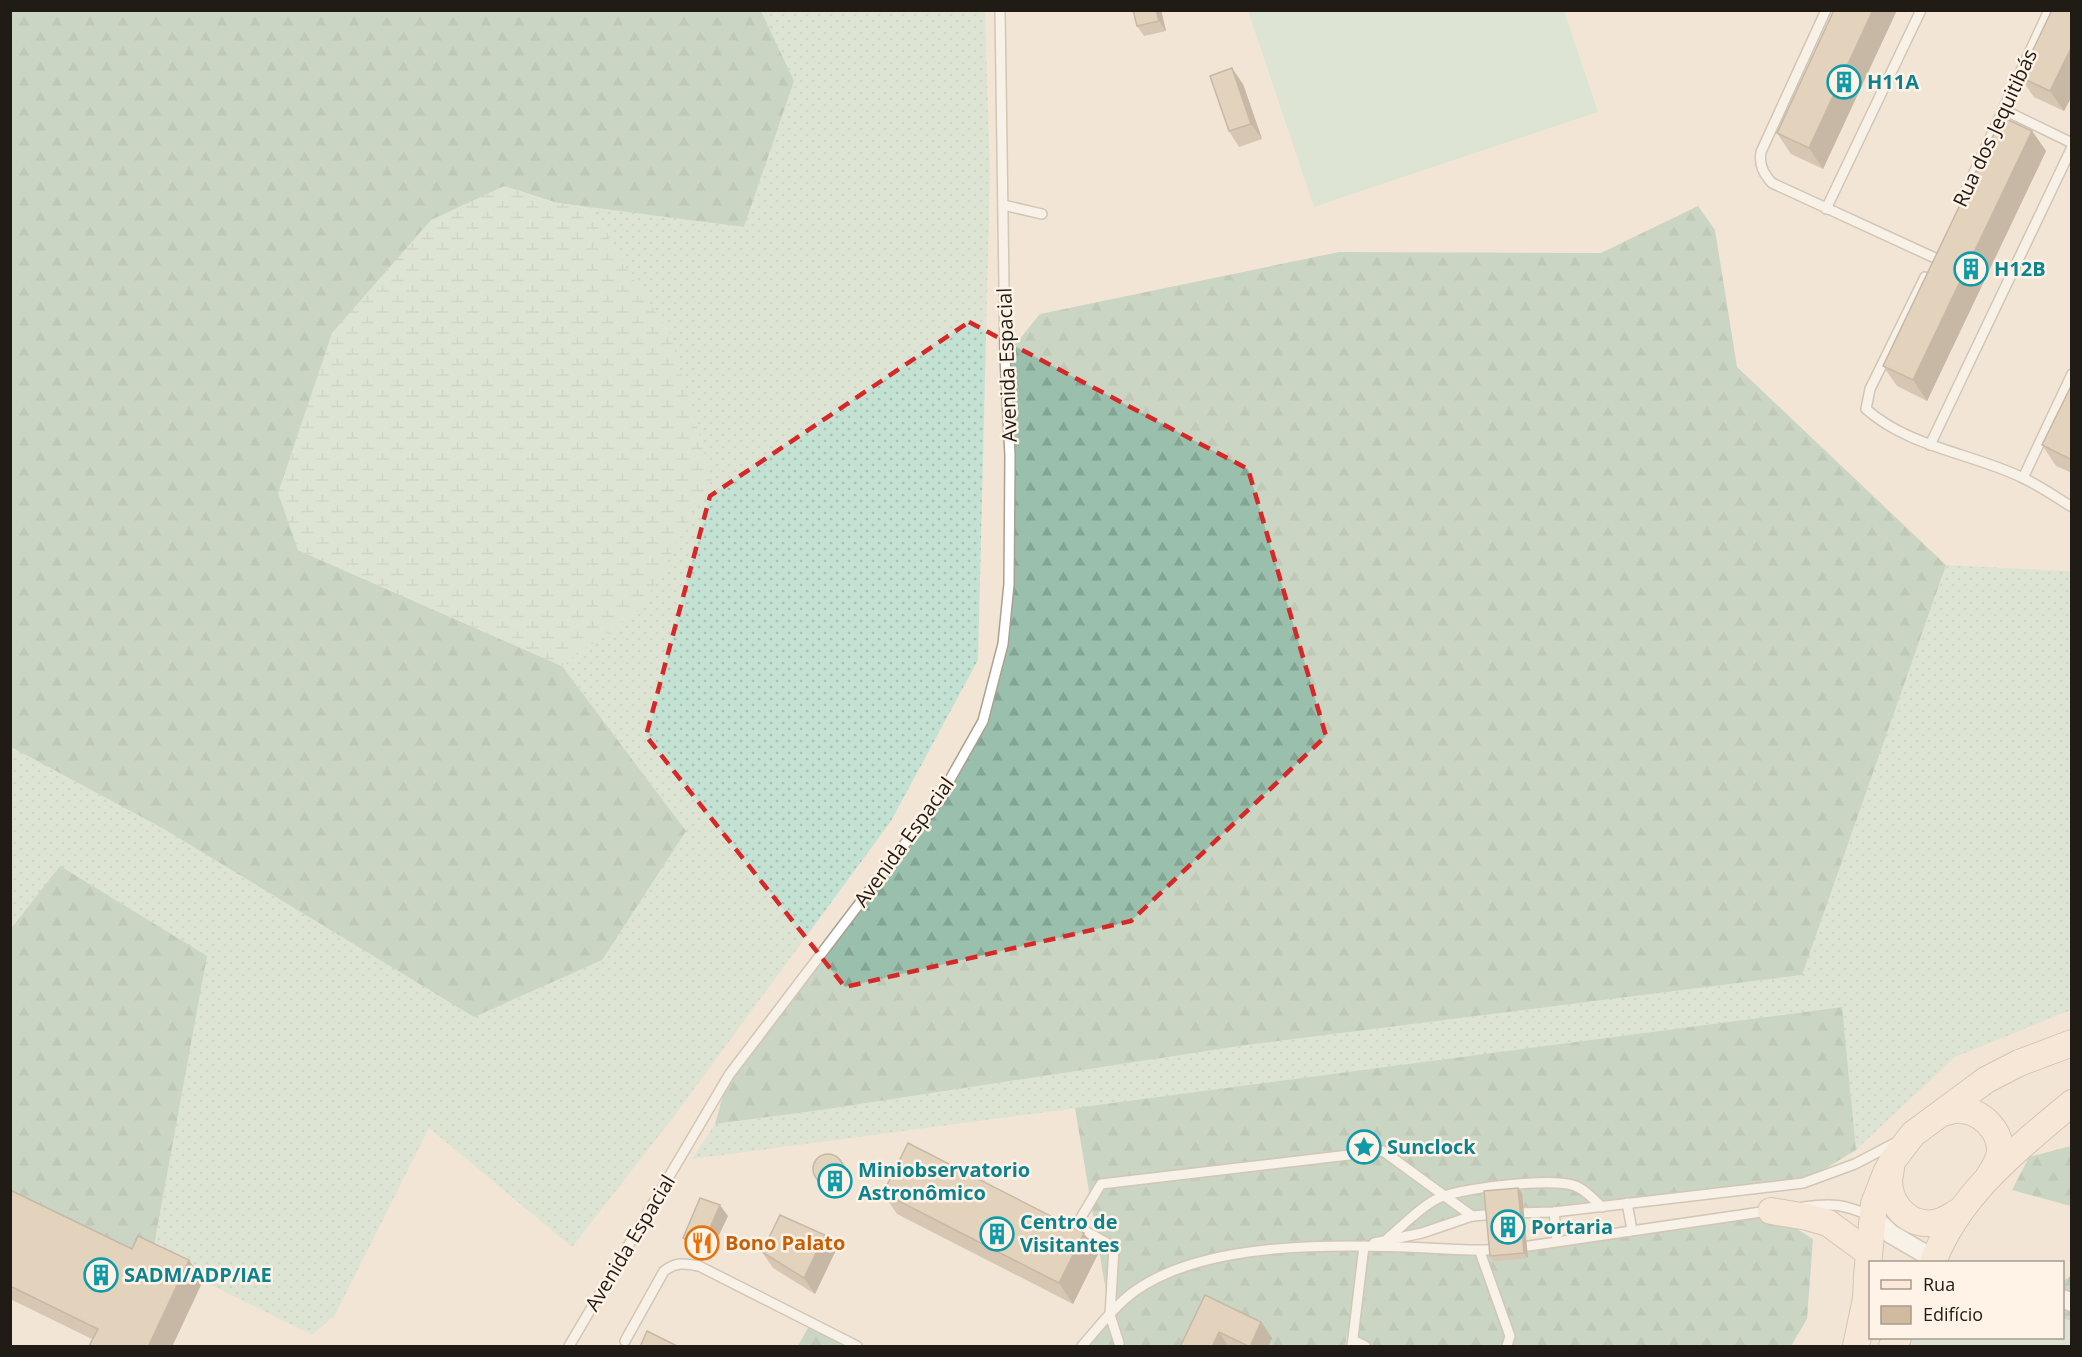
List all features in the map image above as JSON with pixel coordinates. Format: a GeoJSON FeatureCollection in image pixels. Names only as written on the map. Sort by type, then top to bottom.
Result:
{"type":"FeatureCollection","features":[{"type":"Feature","properties":{"kind":"main road"},"geometry":{"type":"LineString","coordinates":[[1856,1347],[1866,1299],[1874,1204],[1893,1160],[1913,1134],[1986,1080],[2019,1063],[2072,1043]]}},
{"type":"Feature","properties":{"kind":"main road"},"geometry":{"type":"LineString","coordinates":[[1986,1181],[2072,1103]]}},
{"type":"Feature","properties":{"kind":"main road"},"geometry":{"type":"LineString","coordinates":[[1935,1261],[1942,1241],[1960,1211],[1996,1167],[2000,1150],[1995,1130],[1983,1118],[1959,1109],[1942,1113]]}},
{"type":"Feature","properties":{"kind":"main road"},"geometry":{"type":"LineString","coordinates":[[1893,1160],[1889,1173],[1890,1186],[1892,1200],[1899,1211],[1910,1219],[1922,1223],[1935,1223],[1960,1211]]}},
{"type":"Feature","properties":{"kind":"main road"},"geometry":{"type":"LineString","coordinates":[[1771,1211],[1828,1223],[1869,1253]]}},
{"type":"Feature","properties":{"kind":"street"},"geometry":{"type":"LineString","coordinates":[[1873,1217],[1891,1234],[1933,1261]]}},
{"type":"Feature","properties":{"kind":"lane","name":"Avenida Espacial"},"geometry":{"type":"LineString","coordinates":[[569,1347],[729,1075],[939,799],[983,721],[1003,644],[1009,584],[1010,456],[1005,357],[1000,10]]}},
{"type":"Feature","properties":{"kind":"lane"},"geometry":{"type":"LineString","coordinates":[[1826,10],[1761,152],[1762,170],[1772,183],[1935,258]]}},
{"type":"Feature","properties":{"kind":"lane"},"geometry":{"type":"LineString","coordinates":[[1826,209],[1921,10]]}},
{"type":"Feature","properties":{"kind":"lane","name":"Rua dos Jequitibás"},"geometry":{"type":"LineString","coordinates":[[1960,205],[2049,10]]}},
{"type":"Feature","properties":{"kind":"lane"},"geometry":{"type":"LineString","coordinates":[[1930,445],[2072,145],[2004,110]]}},
{"type":"Feature","properties":{"kind":"lane"},"geometry":{"type":"LineString","coordinates":[[1003,205],[1042,214]]}},
{"type":"Feature","properties":{"kind":"lane"},"geometry":{"type":"LineString","coordinates":[[1940,248],[1870,389],[1866,410],[1882,424],[1930,445],[2023,478],[2072,507]]}},
{"type":"Feature","properties":{"kind":"lane"},"geometry":{"type":"LineString","coordinates":[[2023,478],[2072,374]]}},
{"type":"Feature","properties":{"kind":"lane"},"geometry":{"type":"LineString","coordinates":[[1364,1246],[1422,1233],[1472,1216],[1554,1212],[1803,1184],[1857,1163],[1913,1134]]}},
{"type":"Feature","properties":{"kind":"lane"},"geometry":{"type":"LineString","coordinates":[[1119,1343],[1110,1314],[1114,1247],[1076,1226],[1101,1184],[1383,1151],[1472,1216]]}},
{"type":"Feature","properties":{"kind":"lane"},"geometry":{"type":"LineString","coordinates":[[1386,1240],[1435,1199],[1502,1186],[1556,1182],[1575,1185],[1602,1207]]}},
{"type":"Feature","properties":{"kind":"lane"},"geometry":{"type":"LineString","coordinates":[[1627,1203],[1632,1230]]}},
{"type":"Feature","properties":{"kind":"lane"},"geometry":{"type":"LineString","coordinates":[[1082,1347],[1110,1314],[1134,1291],[1168,1271],[1209,1258],[1289,1248],[1364,1246],[1480,1252],[1824,1204],[1848,1206],[1873,1217]]}},
{"type":"Feature","properties":{"kind":"lane"},"geometry":{"type":"LineString","coordinates":[[1554,1212],[1557,1240]]}},
{"type":"Feature","properties":{"kind":"lane"},"geometry":{"type":"LineString","coordinates":[[1364,1246],[1353,1343],[1365,1347]]}},
{"type":"Feature","properties":{"kind":"lane"},"geometry":{"type":"LineString","coordinates":[[1480,1252],[1510,1336],[1507,1347]]}},
{"type":"Feature","properties":{"kind":"lane"},"geometry":{"type":"LineString","coordinates":[[625,1341],[664,1271],[673,1264],[685,1263],[699,1266],[857,1347]]}},
{"type":"Feature","properties":{"kind":"highlighted area"},"geometry":{"type":"Polygon","coordinates":[[[969,322],[1248,469],[1326,736],[1131,921],[845,987],[646,736],[710,496],[969,322]]]}},
{"type":"Feature","properties":{"kind":"green space"},"geometry":{"type":"Polygon","coordinates":[[[10,11],[761,11],[794,81],[744,227],[557,203],[504,186],[298,550],[562,666],[686,831],[602,960],[474,1017],[164,829],[11,747],[10,11]]]}},
{"type":"Feature","properties":{"kind":"green space"},"geometry":{"type":"Polygon","coordinates":[[[761,11],[985,11],[990,175],[978,660],[891,821],[675,1115],[572,1247],[429,1128],[335,1315],[312,1335],[152,1256],[11,930],[11,747],[164,829],[686,831],[562,666],[641,609],[670,334],[616,252],[603,222],[581,206],[744,227],[794,81],[761,11]]]}},
{"type":"Feature","properties":{"kind":"green space"},"geometry":{"type":"Polygon","coordinates":[[[1248,11],[1564,11],[1598,112],[1314,207],[1248,11]]]}},
{"type":"Feature","properties":{"kind":"green space"},"geometry":{"type":"Polygon","coordinates":[[[504,186],[557,203],[581,206],[603,222],[616,252],[670,334],[712,479],[641,609],[562,666],[298,550],[278,493],[332,333],[431,220],[504,186]]]}},
{"type":"Feature","properties":{"kind":"green space"},"geometry":{"type":"Polygon","coordinates":[[[1698,206],[1715,230],[1737,367],[1946,565],[1802,975],[1246,1045],[715,1124],[729,1075],[939,799],[983,721],[1003,644],[1009,584],[1005,357],[1040,314],[1339,252],[1601,253],[1698,206]]]}},
{"type":"Feature","properties":{"kind":"green space"},"geometry":{"type":"Polygon","coordinates":[[[1946,565],[2071,571],[2071,1010],[1955,1057],[1856,1150],[1841,1007],[692,1159],[715,1124],[1246,1045],[1802,975],[1946,565]]]}},
{"type":"Feature","properties":{"kind":"green space"},"geometry":{"type":"Polygon","coordinates":[[[60,866],[207,956],[152,1256],[146,1269],[11,1203],[10,930],[60,866]]]}},
{"type":"Feature","properties":{"kind":"green space"},"geometry":{"type":"Polygon","coordinates":[[[1842,1007],[1856,1150],[1803,1182],[1472,1216],[1366,1246],[1480,1252],[1769,1212],[1813,1239],[1807,1319],[1791,1346],[1347,1346],[1353,1340],[1362,1259],[1345,1346],[1082,1346],[1110,1315],[1075,1108],[1842,1007]]]}},
{"type":"Feature","properties":{"kind":"green space"},"geometry":{"type":"Polygon","coordinates":[[[2071,1146],[2071,1206],[2012,1190],[2029,1157],[2071,1146]]]}},
{"type":"Feature","properties":{"kind":"green space"},"geometry":{"type":"Polygon","coordinates":[[[2071,1276],[2071,1346],[2063,1339],[2064,1280],[2071,1276]]]}},
{"type":"Feature","properties":{"kind":"green space"},"geometry":{"type":"Polygon","coordinates":[[[2064,1318],[2071,1321],[2071,1346],[1904,1346],[1908,1339],[2064,1339],[2064,1318]]]}},
{"type":"Feature","properties":{"kind":"green space"},"geometry":{"type":"Polygon","coordinates":[[[809,1326],[851,1346],[798,1346],[809,1326]]]}},
{"type":"Feature","properties":{"kind":"building"},"geometry":{"type":"Polygon","coordinates":[[[1133,10],[1156,10],[1159,21],[1137,26],[1133,10]]]}},
{"type":"Feature","properties":{"kind":"building"},"geometry":{"type":"Polygon","coordinates":[[[1834,10],[1873,10],[1809,148],[1777,133],[1834,10]]]}},
{"type":"Feature","properties":{"kind":"building"},"geometry":{"type":"Polygon","coordinates":[[[2052,10],[2072,10],[2072,46],[2050,91],[2020,77],[2052,10]]]}},
{"type":"Feature","properties":{"kind":"building"},"geometry":{"type":"Polygon","coordinates":[[[1232,68],[1251,124],[1229,131],[1210,76],[1232,68]]]}},
{"type":"Feature","properties":{"kind":"building"},"geometry":{"type":"Polygon","coordinates":[[[2002,117],[2032,131],[1913,380],[1883,366],[2002,117]]]}},
{"type":"Feature","properties":{"kind":"building"},"geometry":{"type":"Polygon","coordinates":[[[2072,384],[2072,460],[2042,445],[2072,384]]]}},
{"type":"Feature","properties":{"kind":"building","name":"Centro de Visitantes"},"geometry":{"type":"Polygon","coordinates":[[[908,1143],[1084,1233],[1059,1283],[883,1193],[908,1143]]]}},
{"type":"Feature","properties":{"kind":"building"},"geometry":{"type":"Polygon","coordinates":[[[828,1154],[839,1158],[843,1169],[839,1180],[828,1184],[817,1180],[813,1169],[817,1158],[828,1154]]]}},
{"type":"Feature","properties":{"kind":"building","name":"Portaria"},"geometry":{"type":"Polygon","coordinates":[[[1518,1188],[1524,1253],[1490,1256],[1484,1191],[1518,1188]]]}},
{"type":"Feature","properties":{"kind":"building","name":"SADM/ADP/IAE"},"geometry":{"type":"Polygon","coordinates":[[[10,1190],[132,1249],[138,1236],[189,1260],[148,1347],[90,1347],[98,1329],[10,1286],[10,1190]]]}},
{"type":"Feature","properties":{"kind":"building"},"geometry":{"type":"Polygon","coordinates":[[[700,1198],[720,1205],[701,1248],[683,1238],[700,1198]]]}},
{"type":"Feature","properties":{"kind":"building"},"geometry":{"type":"Polygon","coordinates":[[[780,1215],[825,1235],[804,1278],[762,1252],[780,1215]]]}},
{"type":"Feature","properties":{"kind":"building"},"geometry":{"type":"Polygon","coordinates":[[[1205,1295],[1261,1322],[1250,1347],[1219,1332],[1212,1347],[1180,1347],[1205,1295]]]}},
{"type":"Feature","properties":{"kind":"building"},"geometry":{"type":"Polygon","coordinates":[[[647,1331],[679,1347],[640,1347],[647,1331]]]}},
{"type":"Feature","properties":{"kind":"place","name":"H11A"},"geometry":{"type":"Point","coordinates":[1844,82]}},
{"type":"Feature","properties":{"kind":"place","name":"H12B"},"geometry":{"type":"Point","coordinates":[1971,269]}},
{"type":"Feature","properties":{"kind":"place","name":"Sunclock"},"geometry":{"type":"Point","coordinates":[1364,1147]}},
{"type":"Feature","properties":{"kind":"place","name":"Miniobservatorio Astronômico"},"geometry":{"type":"Point","coordinates":[835,1181]}},
{"type":"Feature","properties":{"kind":"place","name":"Portaria"},"geometry":{"type":"Point","coordinates":[1508,1227]}},
{"type":"Feature","properties":{"kind":"place","name":"Centro de Visitantes"},"geometry":{"type":"Point","coordinates":[997,1234]}},
{"type":"Feature","properties":{"kind":"place","name":"Bono Palato"},"geometry":{"type":"Point","coordinates":[702,1243]}},
{"type":"Feature","properties":{"kind":"place","name":"SADM/ADP/IAE"},"geometry":{"type":"Point","coordinates":[101,1275]}}]}
